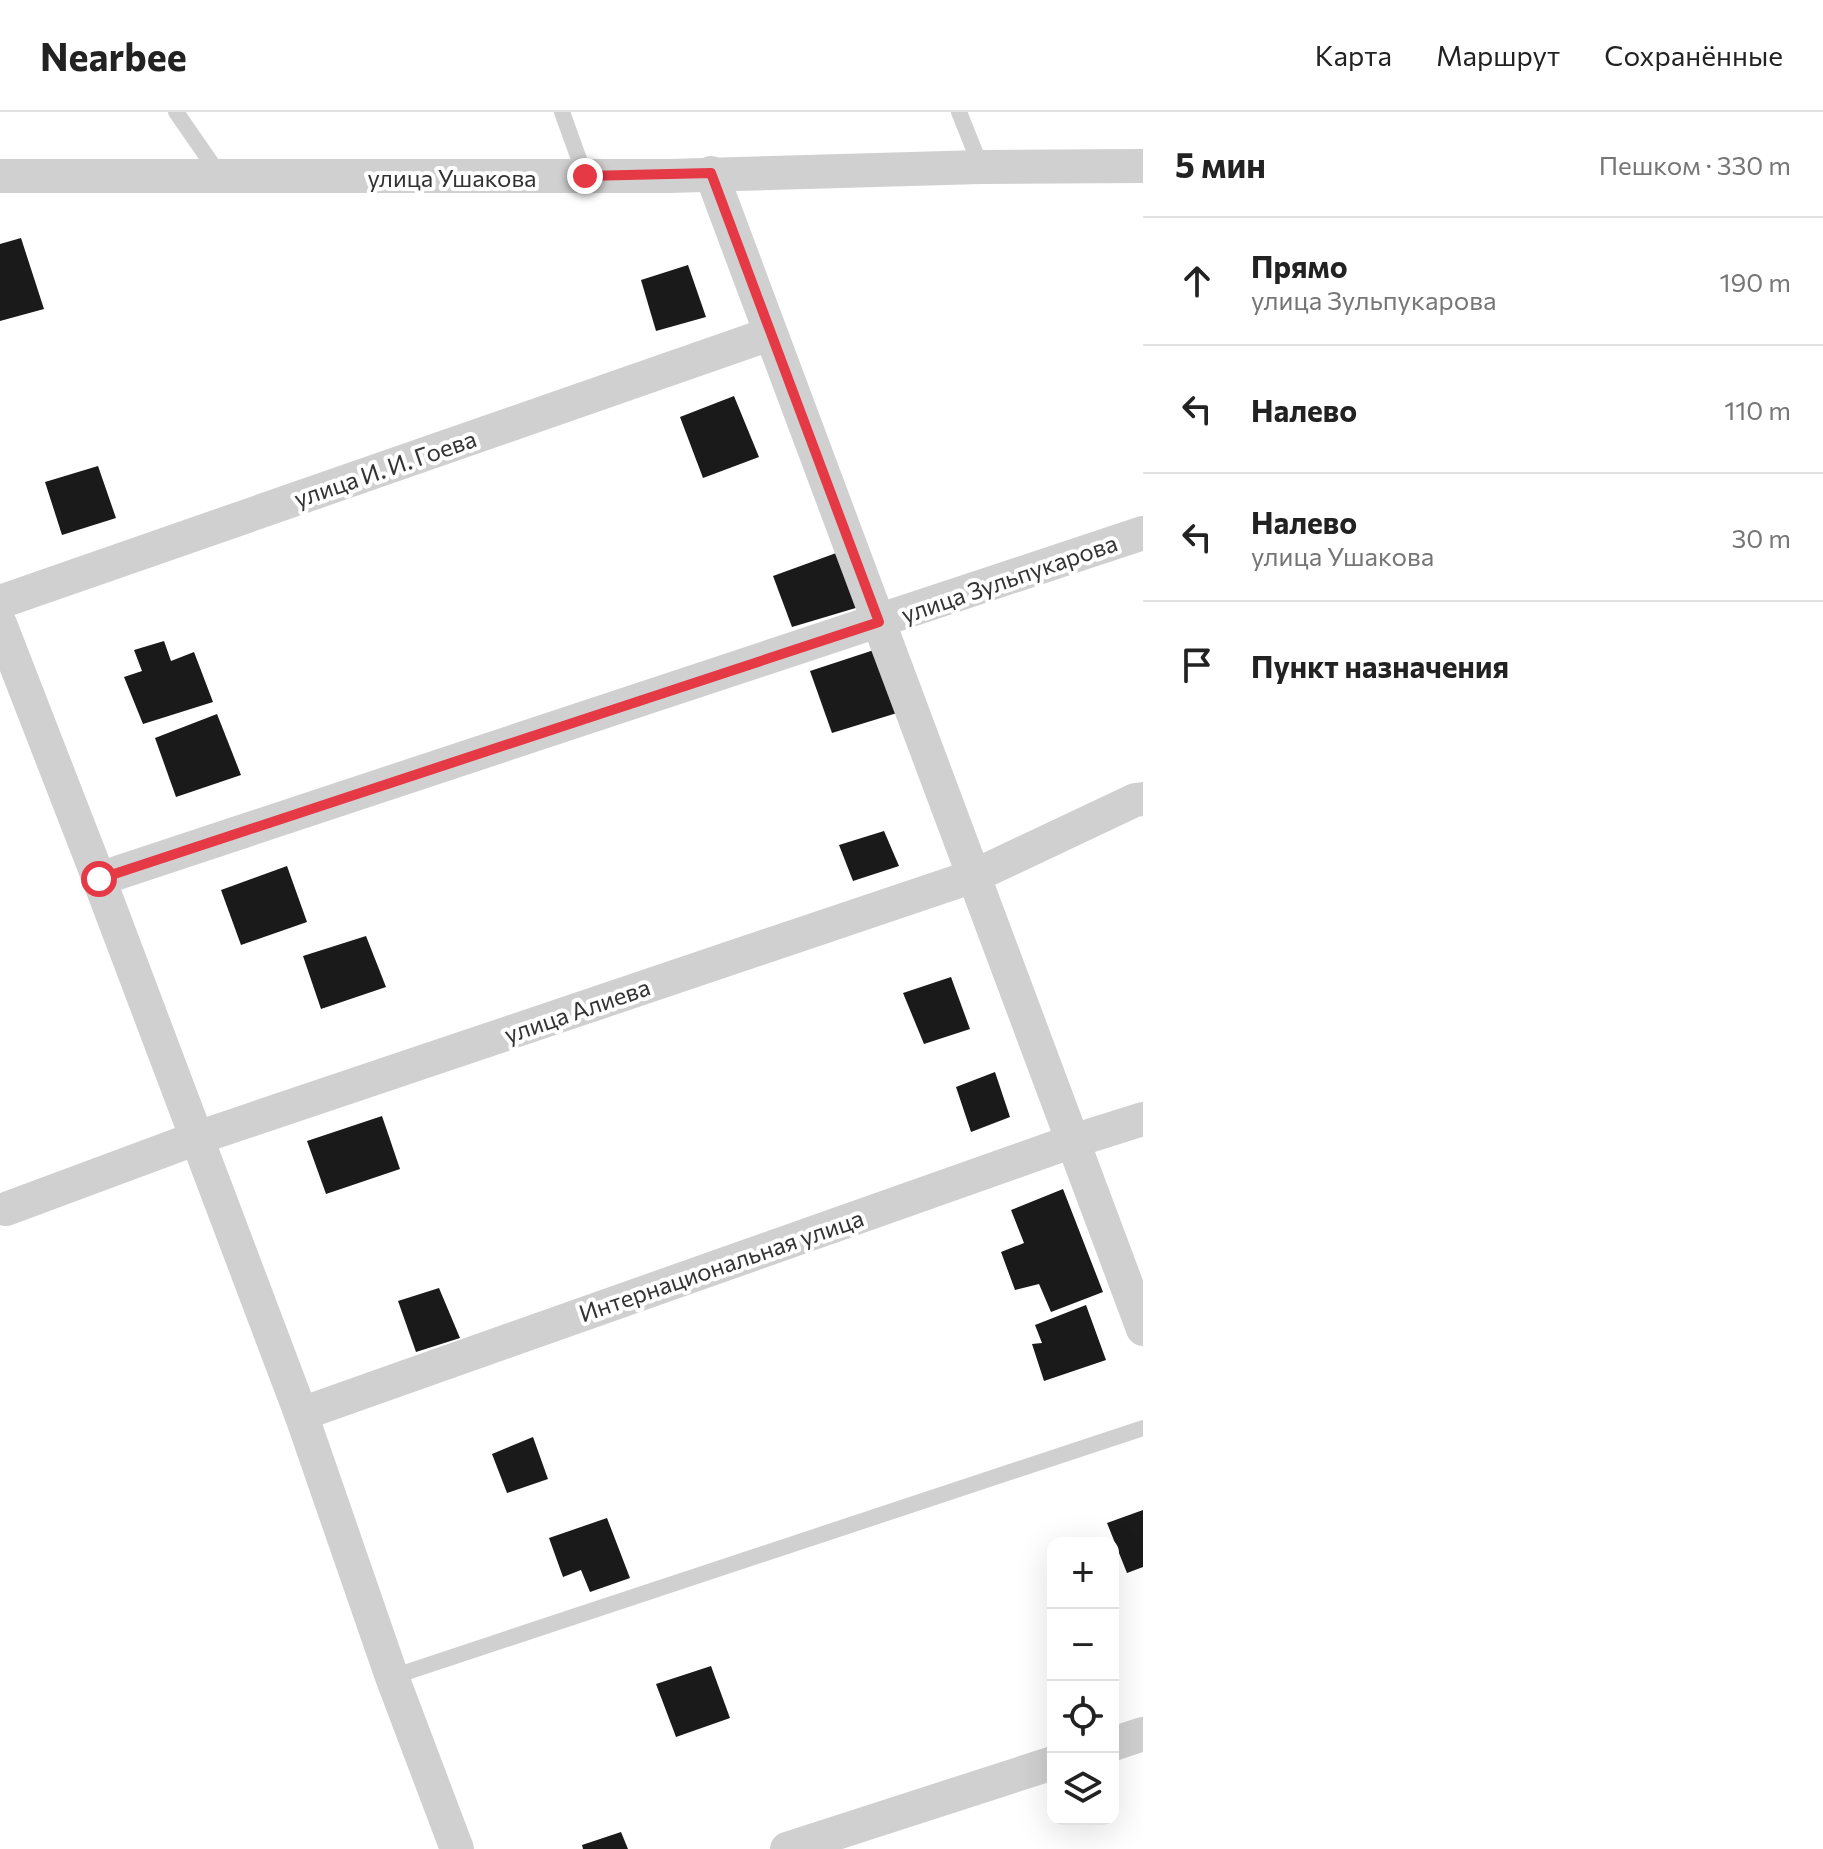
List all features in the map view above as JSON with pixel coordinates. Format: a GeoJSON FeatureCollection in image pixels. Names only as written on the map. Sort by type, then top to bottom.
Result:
{"type":"FeatureCollection","features":[{"type":"Feature","properties":{"kind":"street","name":"улица Ушакова"},"geometry":{"type":"LineString","coordinates":[[0,176],[585,176],[1143,166]]}},
{"type":"Feature","properties":{"kind":"street"},"geometry":{"type":"LineString","coordinates":[[711,173],[1143,1329]]}},
{"type":"Feature","properties":{"kind":"street","name":"улица И. И. Гоева"},"geometry":{"type":"LineString","coordinates":[[0,602],[770,334]]}},
{"type":"Feature","properties":{"kind":"street","name":"улица Зульпукарова"},"geometry":{"type":"LineString","coordinates":[[99,879],[1143,533]]}},
{"type":"Feature","properties":{"kind":"street"},"geometry":{"type":"LineString","coordinates":[[0,624],[301,1414],[392,1677],[457,1849]]}},
{"type":"Feature","properties":{"kind":"street","name":"улица Алиева"},"geometry":{"type":"LineString","coordinates":[[6,1209],[197,1138],[974,876],[1135,800],[1143,799]]}},
{"type":"Feature","properties":{"kind":"street","name":"Интернациональная улица"},"geometry":{"type":"LineString","coordinates":[[301,1414],[1143,1119]]}},
{"type":"Feature","properties":{"kind":"street"},"geometry":{"type":"LineString","coordinates":[[1119,1742],[1143,1734]]}},
{"type":"Feature","properties":{"kind":"street"},"geometry":{"type":"LineString","coordinates":[[787,1849],[1047,1765]]}},
{"type":"Feature","properties":{"kind":"lane"},"geometry":{"type":"LineString","coordinates":[[176,112],[221,178]]}},
{"type":"Feature","properties":{"kind":"lane"},"geometry":{"type":"LineString","coordinates":[[562,112],[585,176]]}},
{"type":"Feature","properties":{"kind":"lane"},"geometry":{"type":"LineString","coordinates":[[959,112],[981,167]]}},
{"type":"Feature","properties":{"kind":"lane"},"geometry":{"type":"LineString","coordinates":[[392,1677],[1143,1428]]}},
{"type":"Feature","properties":{"kind":"building"},"geometry":{"type":"Polygon","coordinates":[[[21,238],[44,309],[0,321],[0,244],[21,238]]]}},
{"type":"Feature","properties":{"kind":"building"},"geometry":{"type":"Polygon","coordinates":[[[688,265],[706,317],[656,331],[641,280],[688,265]]]}},
{"type":"Feature","properties":{"kind":"building"},"geometry":{"type":"Polygon","coordinates":[[[734,396],[759,457],[703,478],[680,417],[734,396]]]}},
{"type":"Feature","properties":{"kind":"building"},"geometry":{"type":"Polygon","coordinates":[[[98,466],[116,518],[62,535],[45,482],[98,466]]]}},
{"type":"Feature","properties":{"kind":"building"},"geometry":{"type":"Polygon","coordinates":[[[839,552],[859,607],[792,627],[773,576],[839,552]]]}},
{"type":"Feature","properties":{"kind":"building"},"geometry":{"type":"Polygon","coordinates":[[[164,641],[171,661],[194,652],[213,702],[143,724],[124,677],[142,671],[134,650],[164,641]]]}},
{"type":"Feature","properties":{"kind":"building"},"geometry":{"type":"Polygon","coordinates":[[[874,650],[897,713],[832,733],[810,671],[874,650]]]}},
{"type":"Feature","properties":{"kind":"building"},"geometry":{"type":"Polygon","coordinates":[[[217,714],[241,775],[176,797],[155,738],[217,714]]]}},
{"type":"Feature","properties":{"kind":"building"},"geometry":{"type":"Polygon","coordinates":[[[884,831],[899,866],[853,881],[839,845],[884,831]]]}},
{"type":"Feature","properties":{"kind":"building"},"geometry":{"type":"Polygon","coordinates":[[[287,866],[307,922],[241,945],[221,890],[287,866]]]}},
{"type":"Feature","properties":{"kind":"building"},"geometry":{"type":"Polygon","coordinates":[[[366,936],[386,987],[321,1009],[303,956],[366,936]]]}},
{"type":"Feature","properties":{"kind":"building"},"geometry":{"type":"Polygon","coordinates":[[[951,977],[970,1029],[924,1044],[903,993],[951,977]]]}},
{"type":"Feature","properties":{"kind":"building"},"geometry":{"type":"Polygon","coordinates":[[[995,1072],[1010,1117],[971,1132],[956,1087],[995,1072]]]}},
{"type":"Feature","properties":{"kind":"building"},"geometry":{"type":"Polygon","coordinates":[[[382,1116],[400,1169],[326,1194],[307,1141],[382,1116]]]}},
{"type":"Feature","properties":{"kind":"building"},"geometry":{"type":"Polygon","coordinates":[[[1063,1189],[1103,1292],[1051,1312],[1039,1284],[1015,1290],[1001,1252],[1024,1243],[1011,1210],[1063,1189]]]}},
{"type":"Feature","properties":{"kind":"building"},"geometry":{"type":"Polygon","coordinates":[[[439,1288],[460,1338],[416,1352],[398,1301],[439,1288]]]}},
{"type":"Feature","properties":{"kind":"building"},"geometry":{"type":"Polygon","coordinates":[[[1086,1305],[1106,1360],[1044,1381],[1032,1344],[1042,1343],[1035,1325],[1086,1305]]]}},
{"type":"Feature","properties":{"kind":"building"},"geometry":{"type":"Polygon","coordinates":[[[533,1437],[548,1479],[507,1493],[492,1454],[533,1437]]]}},
{"type":"Feature","properties":{"kind":"building"},"geometry":{"type":"Polygon","coordinates":[[[1143,1510],[1143,1567],[1127,1573],[1119,1553],[1119,1537],[1113,1537],[1107,1523],[1143,1510]]]}},
{"type":"Feature","properties":{"kind":"building"},"geometry":{"type":"Polygon","coordinates":[[[607,1518],[630,1578],[590,1592],[581,1570],[563,1577],[549,1538],[607,1518]]]}},
{"type":"Feature","properties":{"kind":"building"},"geometry":{"type":"Polygon","coordinates":[[[711,1666],[730,1718],[676,1737],[656,1684],[711,1666]]]}},
{"type":"Feature","properties":{"kind":"building"},"geometry":{"type":"Polygon","coordinates":[[[621,1832],[628,1849],[583,1849],[582,1845],[621,1832]]]}},
{"type":"Feature","properties":{"kind":"route"},"geometry":{"type":"LineString","coordinates":[[99,879],[879,622],[711,173],[585,176]]}}]}
